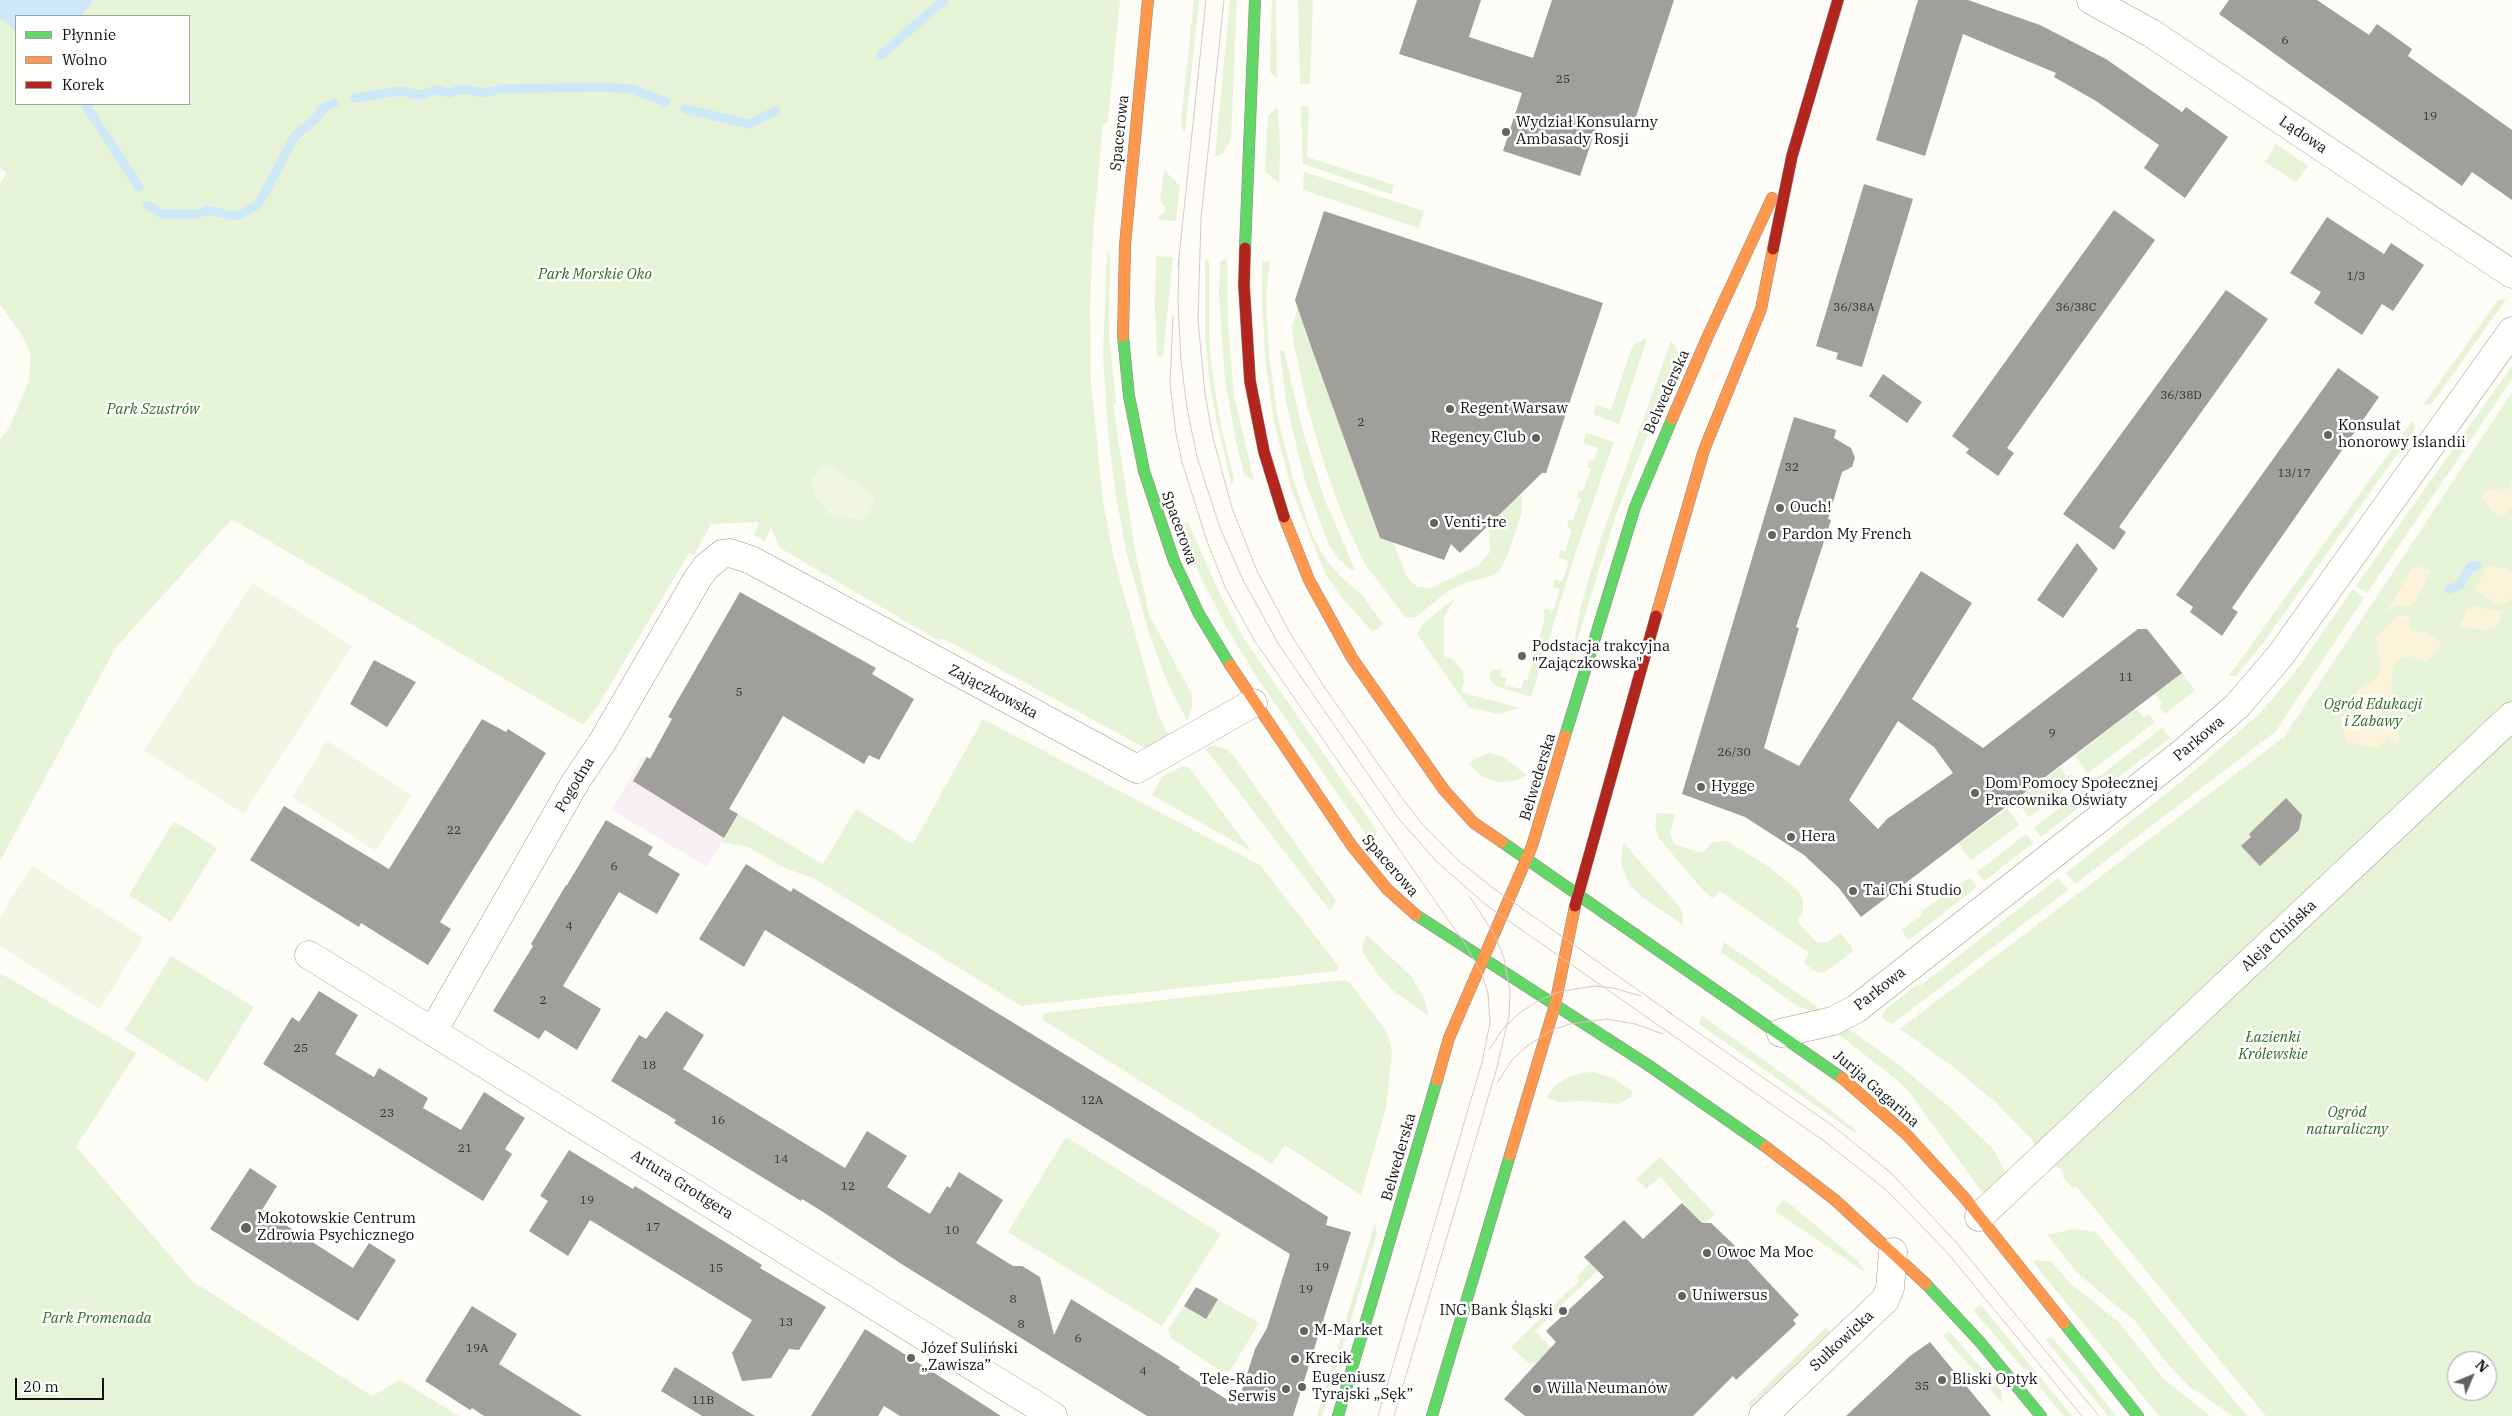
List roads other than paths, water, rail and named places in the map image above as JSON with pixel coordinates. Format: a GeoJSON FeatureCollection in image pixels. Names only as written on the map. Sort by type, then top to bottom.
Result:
{"type":"FeatureCollection","features":[{"type":"Feature","properties":{"kind":"main road","name":"Spacerowa"},"geometry":{"type":"LineString","coordinates":[[1148,0],[1124,266],[1124,330],[1129,396],[1144,471],[1174,561],[1200,614],[1253,703],[1352,846],[1387,889],[1411,912],[1483,959]]}},
{"type":"Feature","properties":{"kind":"main road"},"geometry":{"type":"LineString","coordinates":[[1255,0],[1245,232],[1246,336],[1250,381],[1258,429],[1279,506],[1298,556],[1317,597],[1348,651],[1376,694],[1462,813],[1491,837],[1526,860]]}},
{"type":"Feature","properties":{"kind":"main road","name":"Belwederska"},"geometry":{"type":"LineString","coordinates":[[1432,1416],[1555,1005],[1577,894],[1704,450],[1761,309],[1792,156],[1838,0]]}},
{"type":"Feature","properties":{"kind":"main road","name":"Belwederska"},"geometry":{"type":"LineString","coordinates":[[1338,1416],[1449,1038],[1538,829],[1635,508],[1707,338],[1792,156]]}},
{"type":"Feature","properties":{"kind":"main road","name":"Jurija Gagarina"},"geometry":{"type":"LineString","coordinates":[[1526,860],[1781,1033],[1851,1085],[1892,1121],[1930,1159],[1980,1217],[2138,1416]]}},
{"type":"Feature","properties":{"kind":"main road"},"geometry":{"type":"LineString","coordinates":[[1483,959],[1648,1065],[1766,1147],[1835,1200],[1893,1252],[1980,1342],[2041,1416]]}},
{"type":"Feature","properties":{"kind":"street","name":"Lądowa"},"geometry":{"type":"LineString","coordinates":[[2092,0],[2152,33],[2512,274]]}},
{"type":"Feature","properties":{"kind":"street","name":"Parkowa"},"geometry":{"type":"LineString","coordinates":[[1781,1033],[1833,1021],[1851,1012],[2180,755],[2238,706],[2280,656],[2512,330]]}},
{"type":"Feature","properties":{"kind":"street","name":"Zajączkowska"},"geometry":{"type":"LineString","coordinates":[[730,553],[751,560],[1136,769],[1253,703]]}},
{"type":"Feature","properties":{"kind":"street","name":"Pogodna"},"geometry":{"type":"LineString","coordinates":[[433,1031],[576,781],[706,567],[722,554],[730,553]]}},
{"type":"Feature","properties":{"kind":"street","name":"Aleja Chińska"},"geometry":{"type":"LineString","coordinates":[[1980,1217],[2512,716]]}},
{"type":"Feature","properties":{"kind":"street","name":"Artura Grottgera"},"geometry":{"type":"LineString","coordinates":[[309,955],[1054,1416]]}},
{"type":"Feature","properties":{"kind":"street","name":"Sułkowicka"},"geometry":{"type":"LineString","coordinates":[[1763,1416],[1885,1300],[1890,1288],[1893,1252]]}},
{"type":"Feature","properties":{"kind":"water"},"geometry":{"type":"Polygon","coordinates":[[[0,0],[93,0],[82,15],[15,15],[15,30],[0,18],[0,0]]]}},
{"type":"Feature","properties":{"kind":"waterway"},"geometry":{"type":"LineString","coordinates":[[881,55],[944,0]]}},
{"type":"Feature","properties":{"kind":"waterway"},"geometry":{"type":"LineString","coordinates":[[355,98],[401,91],[420,95],[437,90],[449,93],[462,89],[484,93],[500,89],[599,87],[632,89],[666,102]]}},
{"type":"Feature","properties":{"kind":"waterway"},"geometry":{"type":"LineString","coordinates":[[147,205],[162,214],[196,214],[208,210],[232,216],[242,214],[257,205],[262,198],[295,136],[313,121],[324,108],[334,103]]}},
{"type":"Feature","properties":{"kind":"waterway"},"geometry":{"type":"LineString","coordinates":[[86,105],[139,187]]}},
{"type":"Feature","properties":{"kind":"waterway"},"geometry":{"type":"LineString","coordinates":[[685,109],[749,124],[776,111]]}},
{"type":"Feature","properties":{"kind":"waterway"},"geometry":{"type":"LineString","coordinates":[[2449,589],[2459,586],[2471,566],[2477,565]]}},
{"type":"Feature","properties":{"kind":"tram line"},"geometry":{"type":"LineString","coordinates":[[1178,267],[1206,0]]}},
{"type":"Feature","properties":{"kind":"tram line"},"geometry":{"type":"LineString","coordinates":[[1224,0],[1201,218],[1198,320],[1205,394],[1213,438],[1232,508],[1257,571],[1290,633],[1325,688],[1423,825],[1459,861],[1493,888],[1672,1014]]}},
{"type":"Feature","properties":{"kind":"tram line"},"geometry":{"type":"LineString","coordinates":[[1179,260],[1178,302],[1181,361],[1187,408],[1197,457],[1220,528],[1243,580],[1279,645],[1399,819],[1437,862],[1486,905],[1824,1141],[1885,1189],[1945,1250],[2082,1416]]}},
{"type":"Feature","properties":{"kind":"tram line"},"geometry":{"type":"LineString","coordinates":[[1173,317],[1170,384],[1176,434],[1182,462],[1207,541],[1225,587],[1254,640],[1465,944],[1482,974],[1488,993],[1490,1023],[1482,1062],[1378,1416]]}},
{"type":"Feature","properties":{"kind":"tram line"},"geometry":{"type":"LineString","coordinates":[[1394,1416],[1496,1071],[1509,1016],[1510,991],[1504,958],[1494,934],[1470,897]]}},
{"type":"Feature","properties":{"kind":"tram line"},"geometry":{"type":"LineString","coordinates":[[1489,1050],[1502,1030],[1518,1014],[1536,1002],[1558,992],[1594,986],[1613,988],[1641,996]]}},
{"type":"Feature","properties":{"kind":"tram line"},"geometry":{"type":"LineString","coordinates":[[1667,1011],[1833,1126],[1891,1173],[1955,1241],[2099,1416]]}},
{"type":"Feature","properties":{"kind":"tram line"},"geometry":{"type":"LineString","coordinates":[[1497,1083],[1512,1060],[1527,1046],[1552,1030],[1570,1024],[1607,1019],[1635,1024],[1663,1034]]}},
{"type":"Feature","properties":{"kind":"place","name":"Wydział Konsularny Ambasady Rosji"},"geometry":{"type":"Point","coordinates":[1506,132]}},
{"type":"Feature","properties":{"kind":"place","name":"Regent Warsaw"},"geometry":{"type":"Point","coordinates":[1450,409]}},
{"type":"Feature","properties":{"kind":"place","name":"Konsulat honorowy Islandii"},"geometry":{"type":"Point","coordinates":[2328,435]}},
{"type":"Feature","properties":{"kind":"place","name":"Regency Club"},"geometry":{"type":"Point","coordinates":[1536,438]}},
{"type":"Feature","properties":{"kind":"place","name":"Ouch!"},"geometry":{"type":"Point","coordinates":[1780,508]}},
{"type":"Feature","properties":{"kind":"place","name":"Venti-tre"},"geometry":{"type":"Point","coordinates":[1434,523]}},
{"type":"Feature","properties":{"kind":"place","name":"Pardon My French"},"geometry":{"type":"Point","coordinates":[1772,535]}},
{"type":"Feature","properties":{"kind":"place","name":"Podstacja trakcyjna \"Zajączkowska\""},"geometry":{"type":"Point","coordinates":[1522,656]}},
{"type":"Feature","properties":{"kind":"place","name":"Hygge"},"geometry":{"type":"Point","coordinates":[1701,787]}},
{"type":"Feature","properties":{"kind":"place","name":"Dom Pomocy Społecznej Pracownika Oświaty"},"geometry":{"type":"Point","coordinates":[1975,793]}},
{"type":"Feature","properties":{"kind":"place","name":"Hera"},"geometry":{"type":"Point","coordinates":[1791,837]}},
{"type":"Feature","properties":{"kind":"place","name":"Tai Chi Studio"},"geometry":{"type":"Point","coordinates":[1853,891]}},
{"type":"Feature","properties":{"kind":"place","name":"Mokotowskie Centrum Zdrowia Psychicznego"},"geometry":{"type":"Point","coordinates":[246,1228]}},
{"type":"Feature","properties":{"kind":"place","name":"Owoc Ma Moc"},"geometry":{"type":"Point","coordinates":[1707,1253]}},
{"type":"Feature","properties":{"kind":"place","name":"Uniwersus"},"geometry":{"type":"Point","coordinates":[1682,1296]}},
{"type":"Feature","properties":{"kind":"place","name":"ING Bank Śląski"},"geometry":{"type":"Point","coordinates":[1563,1311]}},
{"type":"Feature","properties":{"kind":"place","name":"M-Market"},"geometry":{"type":"Point","coordinates":[1304,1331]}},
{"type":"Feature","properties":{"kind":"place","name":"Józef Suliński „Zawisza”"},"geometry":{"type":"Point","coordinates":[911,1358]}},
{"type":"Feature","properties":{"kind":"place","name":"Krecik"},"geometry":{"type":"Point","coordinates":[1295,1359]}},
{"type":"Feature","properties":{"kind":"place","name":"Bliski Optyk"},"geometry":{"type":"Point","coordinates":[1942,1380]}},
{"type":"Feature","properties":{"kind":"place","name":"Eugeniusz Tyrajski „Sęk”"},"geometry":{"type":"Point","coordinates":[1302,1387]}},
{"type":"Feature","properties":{"kind":"place","name":"Tele-Radio Serwis"},"geometry":{"type":"Point","coordinates":[1286,1389]}},
{"type":"Feature","properties":{"kind":"place","name":"Willa Neumanów"},"geometry":{"type":"Point","coordinates":[1537,1389]}},
{"type":"Feature","properties":{"kind":"park label","name":"Park Morskie Oko"},"geometry":{"type":"Point","coordinates":[595,275]}},
{"type":"Feature","properties":{"kind":"park label","name":"Park Szustrów"},"geometry":{"type":"Point","coordinates":[153,410]}},
{"type":"Feature","properties":{"kind":"park label","name":"Ogród Edukacji i Zabawy"},"geometry":{"type":"Point","coordinates":[2373,714]}},
{"type":"Feature","properties":{"kind":"park label","name":"Łazienki Królewskie"},"geometry":{"type":"Point","coordinates":[2273,1046]}},
{"type":"Feature","properties":{"kind":"park label","name":"Ogród naturaliczny"},"geometry":{"type":"Point","coordinates":[2347,1122]}},
{"type":"Feature","properties":{"kind":"park label","name":"Park Promenada"},"geometry":{"type":"Point","coordinates":[97,1319]}}]}
